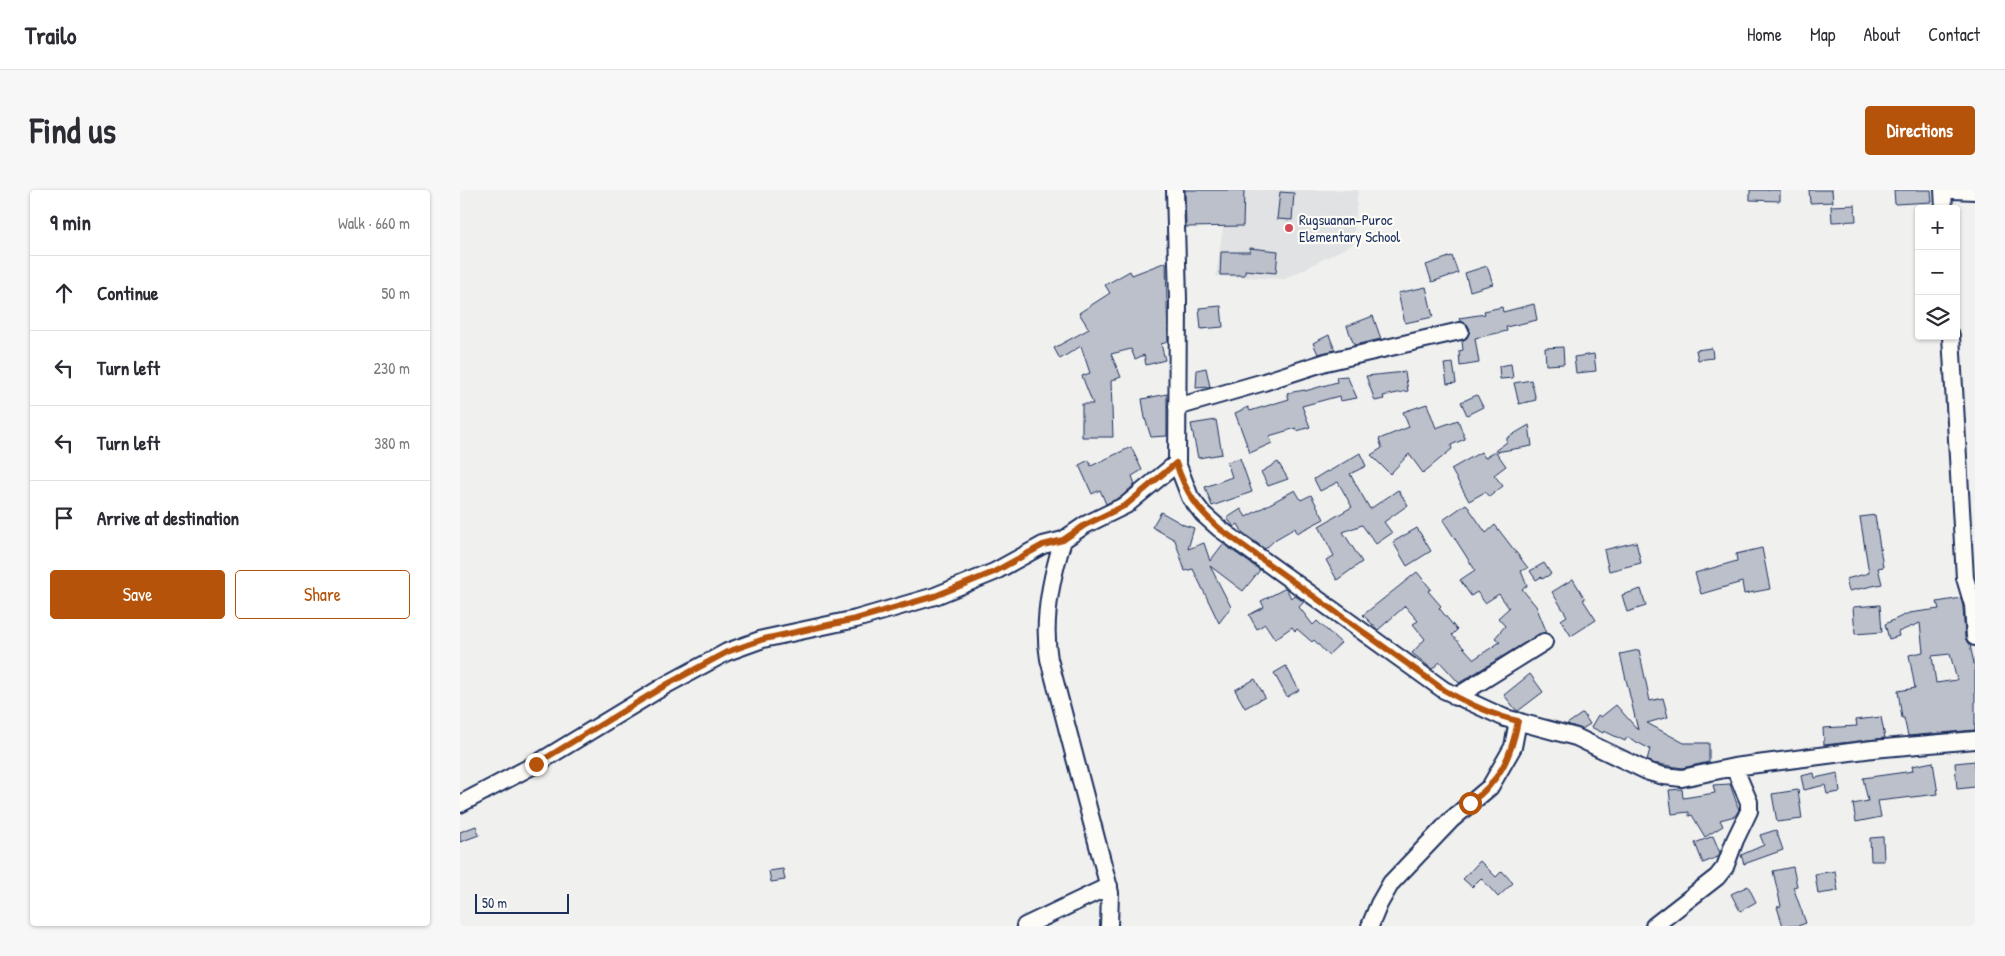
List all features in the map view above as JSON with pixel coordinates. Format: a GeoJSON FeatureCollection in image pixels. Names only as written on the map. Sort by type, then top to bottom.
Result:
{"type":"FeatureCollection","features":[{"type":"Feature","properties":{"kind":"street"},"geometry":{"type":"LineString","coordinates":[[1174,190],[1178,299],[1176,463],[1190,497],[1203,514],[1220,529],[1322,604],[1456,696],[1505,718],[1576,737],[1634,766],[1664,776],[1682,778],[1734,767],[1873,749],[1975,740]]}},
{"type":"Feature","properties":{"kind":"street"},"geometry":{"type":"LineString","coordinates":[[1944,190],[1944,205]]}},
{"type":"Feature","properties":{"kind":"street"},"geometry":{"type":"LineString","coordinates":[[1953,190],[1975,191]]}},
{"type":"Feature","properties":{"kind":"street"},"geometry":{"type":"LineString","coordinates":[[1177,408],[1326,362],[1460,331]]}},
{"type":"Feature","properties":{"kind":"street"},"geometry":{"type":"LineString","coordinates":[[1951,340],[1964,578],[1973,605],[1975,637]]}},
{"type":"Feature","properties":{"kind":"street"},"geometry":{"type":"LineString","coordinates":[[460,804],[536,764],[666,685],[727,652],[764,639],[856,619],[935,596],[994,572],[1043,545],[1063,540],[1085,525],[1126,505],[1176,463]]}},
{"type":"Feature","properties":{"kind":"street"},"geometry":{"type":"LineString","coordinates":[[1063,540],[1046,618],[1045,640],[1108,886],[1109,926]]}},
{"type":"Feature","properties":{"kind":"street"},"geometry":{"type":"LineString","coordinates":[[1456,696],[1544,642]]}},
{"type":"Feature","properties":{"kind":"street"},"geometry":{"type":"LineString","coordinates":[[1370,926],[1381,898],[1391,884],[1451,820],[1490,787],[1513,747],[1518,721]]}},
{"type":"Feature","properties":{"kind":"street"},"geometry":{"type":"LineString","coordinates":[[1654,926],[1717,877],[1725,867],[1750,806],[1734,767]]}},
{"type":"Feature","properties":{"kind":"street"},"geometry":{"type":"LineString","coordinates":[[1024,926],[1108,886]]}},
{"type":"Feature","properties":{"kind":"shaded area","name":"Rugsuanan-Puroc Elementary School"},"geometry":{"type":"Polygon","coordinates":[[[1226,190],[1358,190],[1353,244],[1285,279],[1216,276],[1225,212],[1226,190]]]}},
{"type":"Feature","properties":{"kind":"building"},"geometry":{"type":"Polygon","coordinates":[[[1185,190],[1244,190],[1243,226],[1186,227],[1185,190]]]}},
{"type":"Feature","properties":{"kind":"building"},"geometry":{"type":"Polygon","coordinates":[[[1750,190],[1780,190],[1780,201],[1750,200],[1750,190]]]}},
{"type":"Feature","properties":{"kind":"building"},"geometry":{"type":"Polygon","coordinates":[[[1809,190],[1832,190],[1833,202],[1810,203],[1809,190]]]}},
{"type":"Feature","properties":{"kind":"building"},"geometry":{"type":"Polygon","coordinates":[[[1894,190],[1931,190],[1932,202],[1895,204],[1894,190]]]}},
{"type":"Feature","properties":{"kind":"building"},"geometry":{"type":"Polygon","coordinates":[[[1280,192],[1294,193],[1292,220],[1277,219],[1280,192]]]}},
{"type":"Feature","properties":{"kind":"building"},"geometry":{"type":"Polygon","coordinates":[[[1855,205],[1856,221],[1832,222],[1831,206],[1855,205]]]}},
{"type":"Feature","properties":{"kind":"building"},"geometry":{"type":"Polygon","coordinates":[[[1250,248],[1278,251],[1276,273],[1245,270],[1245,275],[1220,275],[1221,252],[1250,252],[1250,248]]]}},
{"type":"Feature","properties":{"kind":"building"},"geometry":{"type":"Polygon","coordinates":[[[1452,256],[1458,273],[1432,282],[1426,265],[1452,256]]]}},
{"type":"Feature","properties":{"kind":"building"},"geometry":{"type":"Polygon","coordinates":[[[1166,262],[1168,342],[1161,344],[1165,360],[1146,365],[1144,355],[1135,359],[1131,349],[1111,354],[1121,377],[1111,381],[1113,437],[1082,437],[1082,404],[1093,404],[1082,376],[1090,373],[1081,346],[1060,359],[1054,348],[1089,329],[1079,313],[1110,293],[1105,285],[1130,271],[1132,275],[1166,262]]]}},
{"type":"Feature","properties":{"kind":"building"},"geometry":{"type":"Polygon","coordinates":[[[1487,266],[1493,284],[1470,291],[1465,273],[1487,266]]]}},
{"type":"Feature","properties":{"kind":"building"},"geometry":{"type":"Polygon","coordinates":[[[1426,287],[1433,317],[1405,323],[1398,293],[1426,287]]]}},
{"type":"Feature","properties":{"kind":"building"},"geometry":{"type":"Polygon","coordinates":[[[1534,304],[1537,320],[1506,327],[1507,331],[1475,338],[1479,363],[1460,366],[1459,351],[1463,350],[1462,341],[1467,338],[1470,329],[1459,318],[1485,314],[1484,311],[1502,307],[1503,312],[1534,304]]]}},
{"type":"Feature","properties":{"kind":"building"},"geometry":{"type":"Polygon","coordinates":[[[1221,306],[1223,327],[1201,329],[1199,308],[1221,306]]]}},
{"type":"Feature","properties":{"kind":"building"},"geometry":{"type":"Polygon","coordinates":[[[1373,316],[1381,339],[1354,345],[1347,326],[1373,316]]]}},
{"type":"Feature","properties":{"kind":"building"},"geometry":{"type":"Polygon","coordinates":[[[1329,335],[1335,350],[1318,354],[1313,343],[1329,335]]]}},
{"type":"Feature","properties":{"kind":"building"},"geometry":{"type":"Polygon","coordinates":[[[1563,347],[1564,364],[1546,365],[1545,348],[1563,347]]]}},
{"type":"Feature","properties":{"kind":"building"},"geometry":{"type":"Polygon","coordinates":[[[1712,348],[1713,358],[1698,360],[1696,350],[1712,348]]]}},
{"type":"Feature","properties":{"kind":"building"},"geometry":{"type":"Polygon","coordinates":[[[1594,354],[1596,371],[1576,373],[1574,357],[1594,354]]]}},
{"type":"Feature","properties":{"kind":"building"},"geometry":{"type":"Polygon","coordinates":[[[1453,363],[1456,383],[1447,384],[1444,364],[1453,363]]]}},
{"type":"Feature","properties":{"kind":"building"},"geometry":{"type":"Polygon","coordinates":[[[1511,364],[1513,378],[1500,379],[1499,366],[1511,364]]]}},
{"type":"Feature","properties":{"kind":"building"},"geometry":{"type":"Polygon","coordinates":[[[1206,368],[1210,387],[1196,388],[1197,370],[1206,368]]]}},
{"type":"Feature","properties":{"kind":"building"},"geometry":{"type":"Polygon","coordinates":[[[1405,372],[1408,391],[1383,396],[1384,399],[1375,401],[1366,376],[1405,372]]]}},
{"type":"Feature","properties":{"kind":"building"},"geometry":{"type":"Polygon","coordinates":[[[1347,376],[1357,398],[1340,401],[1339,396],[1302,406],[1310,427],[1297,431],[1296,428],[1269,436],[1272,443],[1250,453],[1235,413],[1248,407],[1250,411],[1289,399],[1287,393],[1305,391],[1337,382],[1336,377],[1347,376]]]}},
{"type":"Feature","properties":{"kind":"building"},"geometry":{"type":"Polygon","coordinates":[[[1531,380],[1536,400],[1519,404],[1514,383],[1531,380]]]}},
{"type":"Feature","properties":{"kind":"building"},"geometry":{"type":"Polygon","coordinates":[[[1167,394],[1167,436],[1151,437],[1142,399],[1167,394]]]}},
{"type":"Feature","properties":{"kind":"building"},"geometry":{"type":"Polygon","coordinates":[[[1477,395],[1483,407],[1467,415],[1461,402],[1477,395]]]}},
{"type":"Feature","properties":{"kind":"building"},"geometry":{"type":"Polygon","coordinates":[[[1427,404],[1436,428],[1458,420],[1465,439],[1451,445],[1452,449],[1423,473],[1409,454],[1390,474],[1371,455],[1382,448],[1379,439],[1409,427],[1403,412],[1427,404]]]}},
{"type":"Feature","properties":{"kind":"building"},"geometry":{"type":"Polygon","coordinates":[[[1216,420],[1222,454],[1198,458],[1191,424],[1216,420]]]}},
{"type":"Feature","properties":{"kind":"building"},"geometry":{"type":"Polygon","coordinates":[[[1529,425],[1532,446],[1496,452],[1506,466],[1494,475],[1503,486],[1489,497],[1485,492],[1469,501],[1451,469],[1481,452],[1485,458],[1507,442],[1507,438],[1529,425]]]}},
{"type":"Feature","properties":{"kind":"building"},"geometry":{"type":"Polygon","coordinates":[[[1131,447],[1142,470],[1132,476],[1135,484],[1121,497],[1106,504],[1100,490],[1092,494],[1079,465],[1089,460],[1091,466],[1131,447]]]}},
{"type":"Feature","properties":{"kind":"building"},"geometry":{"type":"Polygon","coordinates":[[[1360,453],[1366,466],[1350,474],[1370,509],[1398,490],[1408,505],[1384,522],[1392,533],[1376,544],[1362,525],[1343,532],[1362,562],[1337,580],[1326,560],[1334,556],[1319,526],[1352,507],[1338,482],[1320,491],[1314,479],[1360,453]]]}},
{"type":"Feature","properties":{"kind":"building"},"geometry":{"type":"Polygon","coordinates":[[[1240,458],[1252,492],[1212,506],[1205,487],[1232,477],[1227,462],[1240,458]]]}},
{"type":"Feature","properties":{"kind":"building"},"geometry":{"type":"Polygon","coordinates":[[[1278,462],[1288,479],[1268,486],[1261,472],[1278,462]]]}},
{"type":"Feature","properties":{"kind":"building"},"geometry":{"type":"Polygon","coordinates":[[[1295,490],[1301,500],[1311,495],[1324,519],[1297,533],[1295,528],[1276,539],[1265,549],[1243,533],[1238,524],[1234,527],[1227,518],[1241,509],[1246,517],[1295,490]]]}},
{"type":"Feature","properties":{"kind":"building"},"geometry":{"type":"Polygon","coordinates":[[[1466,504],[1486,533],[1495,525],[1528,568],[1521,571],[1527,586],[1522,589],[1536,606],[1547,633],[1539,634],[1459,683],[1440,662],[1432,669],[1412,653],[1425,639],[1413,624],[1418,621],[1405,606],[1378,630],[1363,615],[1417,572],[1431,589],[1428,591],[1441,606],[1439,608],[1457,630],[1452,635],[1474,659],[1500,642],[1495,638],[1505,626],[1498,618],[1509,608],[1499,594],[1485,603],[1477,592],[1471,596],[1460,580],[1475,570],[1443,520],[1466,504]]]}},
{"type":"Feature","properties":{"kind":"building"},"geometry":{"type":"Polygon","coordinates":[[[1161,512],[1184,525],[1194,528],[1188,549],[1204,543],[1210,561],[1223,544],[1260,570],[1243,591],[1210,566],[1231,607],[1219,623],[1193,569],[1185,571],[1175,540],[1152,527],[1161,512]]]}},
{"type":"Feature","properties":{"kind":"building"},"geometry":{"type":"Polygon","coordinates":[[[1875,515],[1883,567],[1878,568],[1882,584],[1849,591],[1846,579],[1869,573],[1860,517],[1875,515]]]}},
{"type":"Feature","properties":{"kind":"building"},"geometry":{"type":"Polygon","coordinates":[[[1417,528],[1431,551],[1407,566],[1393,542],[1417,528]]]}},
{"type":"Feature","properties":{"kind":"building"},"geometry":{"type":"Polygon","coordinates":[[[1636,542],[1641,563],[1609,571],[1604,550],[1636,542]]]}},
{"type":"Feature","properties":{"kind":"building"},"geometry":{"type":"Polygon","coordinates":[[[1762,548],[1770,589],[1744,594],[1742,582],[1701,594],[1695,573],[1737,561],[1736,554],[1762,548]]]}},
{"type":"Feature","properties":{"kind":"building"},"geometry":{"type":"Polygon","coordinates":[[[1544,563],[1551,574],[1536,580],[1530,571],[1544,563]]]}},
{"type":"Feature","properties":{"kind":"building"},"geometry":{"type":"Polygon","coordinates":[[[1573,579],[1585,599],[1583,600],[1596,620],[1571,636],[1561,620],[1567,616],[1552,592],[1573,579]]]}},
{"type":"Feature","properties":{"kind":"building"},"geometry":{"type":"Polygon","coordinates":[[[1286,588],[1291,598],[1294,595],[1304,602],[1299,607],[1313,625],[1317,621],[1341,643],[1328,655],[1314,640],[1312,642],[1292,627],[1275,639],[1265,624],[1257,629],[1249,615],[1264,607],[1261,601],[1286,588]]]}},
{"type":"Feature","properties":{"kind":"building"},"geometry":{"type":"Polygon","coordinates":[[[1641,589],[1646,606],[1627,612],[1622,595],[1641,589]]]}},
{"type":"Feature","properties":{"kind":"building"},"geometry":{"type":"Polygon","coordinates":[[[1961,598],[1965,638],[1970,645],[1975,668],[1975,730],[1908,736],[1904,718],[1902,718],[1898,691],[1915,688],[1909,655],[1923,652],[1920,623],[1898,632],[1899,636],[1889,639],[1885,624],[1909,613],[1939,609],[1937,602],[1961,598]],[[1950,654],[1932,656],[1936,683],[1957,680],[1950,654]]]}},
{"type":"Feature","properties":{"kind":"building"},"geometry":{"type":"Polygon","coordinates":[[[1880,605],[1882,632],[1855,634],[1853,607],[1880,605]]]}},
{"type":"Feature","properties":{"kind":"building"},"geometry":{"type":"Polygon","coordinates":[[[1639,650],[1650,701],[1663,698],[1668,717],[1647,723],[1684,743],[1709,743],[1709,762],[1682,768],[1652,763],[1647,760],[1650,749],[1627,737],[1625,741],[1591,727],[1598,715],[1601,717],[1616,705],[1638,730],[1620,654],[1639,650]]]}},
{"type":"Feature","properties":{"kind":"building"},"geometry":{"type":"Polygon","coordinates":[[[1286,666],[1299,690],[1287,697],[1274,673],[1286,666]]]}},
{"type":"Feature","properties":{"kind":"building"},"geometry":{"type":"Polygon","coordinates":[[[1530,674],[1543,692],[1518,711],[1504,695],[1530,674]]]}},
{"type":"Feature","properties":{"kind":"building"},"geometry":{"type":"Polygon","coordinates":[[[1255,679],[1265,697],[1245,708],[1235,690],[1255,679]]]}},
{"type":"Feature","properties":{"kind":"building"},"geometry":{"type":"Polygon","coordinates":[[[1583,713],[1590,724],[1582,729],[1567,724],[1583,713]]]}},
{"type":"Feature","properties":{"kind":"building"},"geometry":{"type":"Polygon","coordinates":[[[1881,717],[1885,738],[1824,745],[1823,728],[1857,726],[1856,720],[1881,717]]]}},
{"type":"Feature","properties":{"kind":"building"},"geometry":{"type":"Polygon","coordinates":[[[1975,761],[1975,787],[1957,789],[1955,763],[1975,761]]]}},
{"type":"Feature","properties":{"kind":"building"},"geometry":{"type":"Polygon","coordinates":[[[1933,762],[1938,794],[1878,801],[1881,817],[1856,822],[1853,804],[1868,801],[1863,778],[1913,771],[1912,766],[1933,762]]]}},
{"type":"Feature","properties":{"kind":"building"},"geometry":{"type":"Polygon","coordinates":[[[1814,773],[1815,778],[1838,773],[1840,792],[1827,794],[1825,785],[1804,790],[1801,776],[1814,773]]]}},
{"type":"Feature","properties":{"kind":"building"},"geometry":{"type":"Polygon","coordinates":[[[1730,784],[1739,810],[1735,816],[1720,820],[1723,826],[1705,837],[1692,815],[1689,816],[1689,812],[1672,814],[1669,790],[1682,789],[1683,798],[1715,793],[1713,785],[1730,784]]]}},
{"type":"Feature","properties":{"kind":"building"},"geometry":{"type":"Polygon","coordinates":[[[1798,790],[1802,819],[1777,822],[1772,794],[1798,790]]]}},
{"type":"Feature","properties":{"kind":"building"},"geometry":{"type":"Polygon","coordinates":[[[476,826],[479,835],[460,842],[460,832],[476,826]]]}},
{"type":"Feature","properties":{"kind":"building"},"geometry":{"type":"Polygon","coordinates":[[[1776,830],[1783,850],[1744,864],[1741,855],[1764,845],[1760,835],[1776,830]]]}},
{"type":"Feature","properties":{"kind":"building"},"geometry":{"type":"Polygon","coordinates":[[[1713,836],[1720,853],[1718,857],[1703,863],[1695,843],[1713,836]]]}},
{"type":"Feature","properties":{"kind":"building"},"geometry":{"type":"Polygon","coordinates":[[[1883,837],[1884,861],[1871,861],[1870,838],[1883,837]]]}},
{"type":"Feature","properties":{"kind":"building"},"geometry":{"type":"Polygon","coordinates":[[[1480,861],[1496,877],[1502,871],[1513,883],[1498,897],[1481,878],[1472,887],[1463,879],[1480,861]]]}},
{"type":"Feature","properties":{"kind":"building"},"geometry":{"type":"Polygon","coordinates":[[[1793,867],[1797,886],[1793,887],[1806,923],[1798,926],[1783,926],[1777,907],[1781,906],[1773,871],[1793,867]]]}},
{"type":"Feature","properties":{"kind":"building"},"geometry":{"type":"Polygon","coordinates":[[[783,869],[785,880],[771,882],[769,871],[783,869]]]}},
{"type":"Feature","properties":{"kind":"building"},"geometry":{"type":"Polygon","coordinates":[[[1835,871],[1838,891],[1818,894],[1815,874],[1835,871]]]}},
{"type":"Feature","properties":{"kind":"building"},"geometry":{"type":"Polygon","coordinates":[[[1748,886],[1756,902],[1740,911],[1731,894],[1748,886]]]}},
{"type":"Feature","properties":{"kind":"place","name":"Rugsuanan-Puroc Elementary School"},"geometry":{"type":"Point","coordinates":[1289,228]}},
{"type":"Feature","properties":{"kind":"route"},"geometry":{"type":"LineString","coordinates":[[536,764],[666,685],[727,652],[764,639],[856,619],[935,596],[994,572],[1043,545],[1063,540],[1085,525],[1138,497],[1176,463],[1190,497],[1203,514],[1220,529],[1444,690],[1505,718],[1518,721],[1513,747],[1507,759],[1490,787],[1470,803]]}}]}
